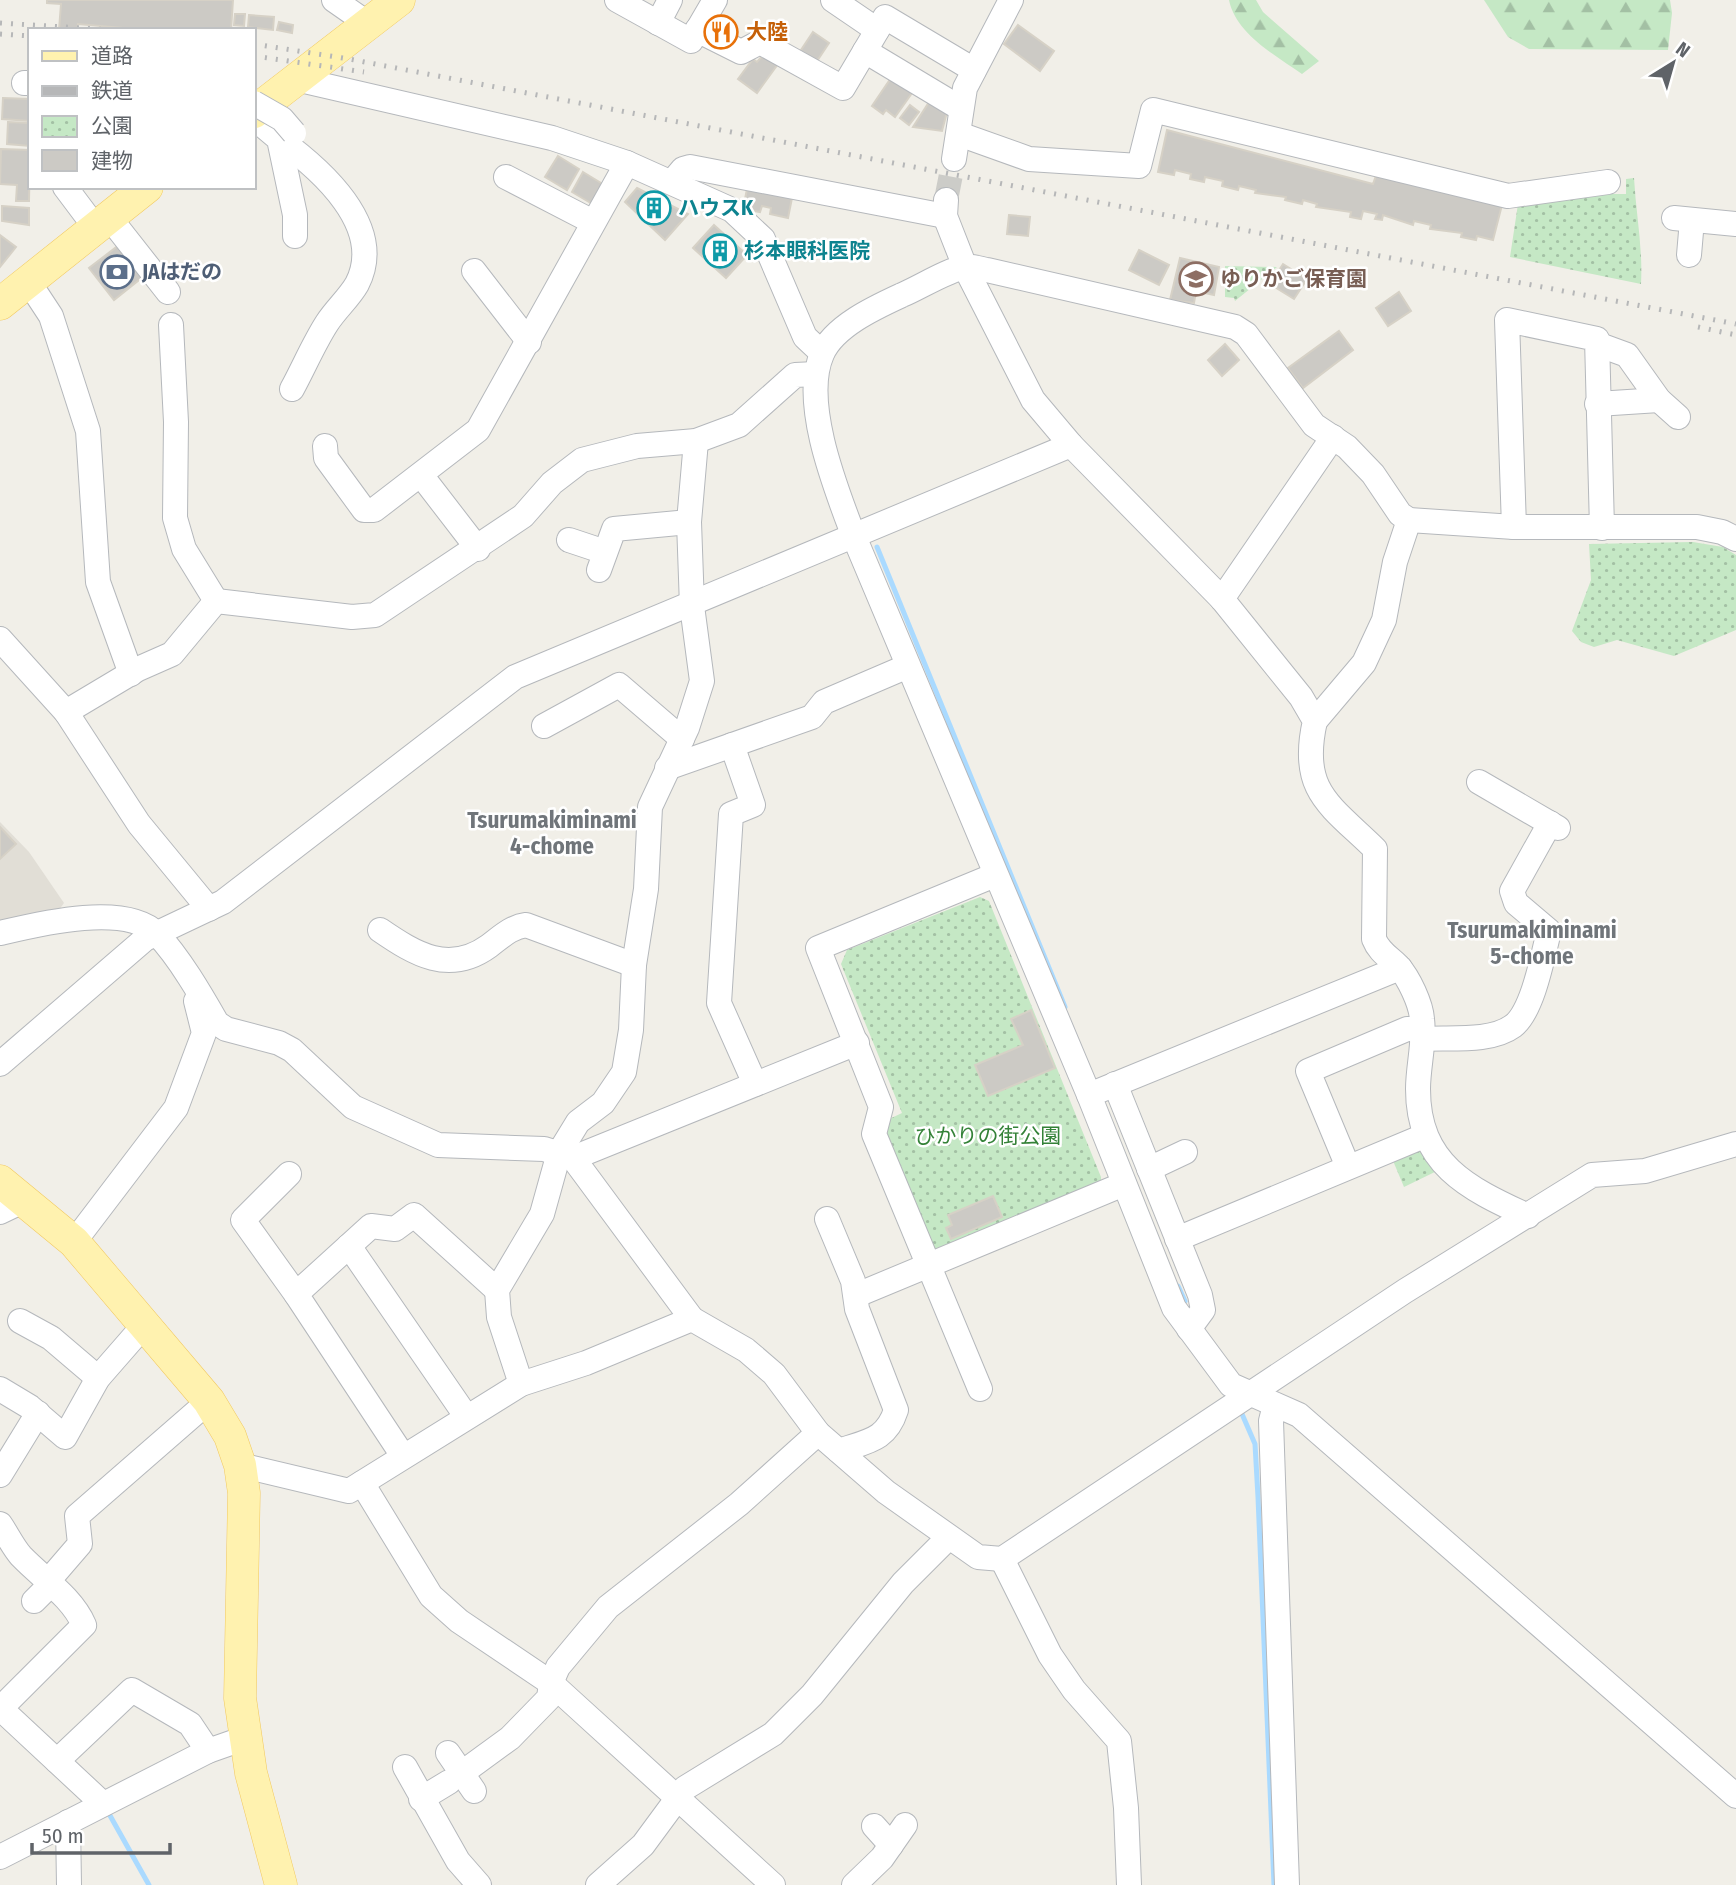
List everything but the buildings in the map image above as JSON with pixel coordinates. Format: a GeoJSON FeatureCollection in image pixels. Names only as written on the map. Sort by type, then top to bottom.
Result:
{"type":"FeatureCollection","features":[{"type":"Feature","properties":{"kind":"main road"},"geometry":{"type":"LineString","coordinates":[[256,110],[399,0]]}},
{"type":"Feature","properties":{"kind":"main road"},"geometry":{"type":"LineString","coordinates":[[0,304],[144,189]]}},
{"type":"Feature","properties":{"kind":"main road"},"geometry":{"type":"LineString","coordinates":[[0,1181],[13,1206],[74,1242],[146,1323],[209,1401],[230,1436],[240,1465],[245,1547],[240,1698],[244,1738],[281,1885]]}},
{"type":"Feature","properties":{"kind":"street"},"geometry":{"type":"LineString","coordinates":[[334,0],[368,23]]}},
{"type":"Feature","properties":{"kind":"street"},"geometry":{"type":"LineString","coordinates":[[617,0],[691,41],[715,0]]}},
{"type":"Feature","properties":{"kind":"street"},"geometry":{"type":"LineString","coordinates":[[658,23],[670,0]]}},
{"type":"Feature","properties":{"kind":"street"},"geometry":{"type":"LineString","coordinates":[[833,0],[877,30]]}},
{"type":"Feature","properties":{"kind":"street"},"geometry":{"type":"LineString","coordinates":[[954,159],[960,108],[974,70],[1011,0]]}},
{"type":"Feature","properties":{"kind":"street"},"geometry":{"type":"LineString","coordinates":[[697,30],[741,52],[760,42],[844,88],[885,17],[974,70]]}},
{"type":"Feature","properties":{"kind":"street"},"geometry":{"type":"LineString","coordinates":[[865,51],[960,108]]}},
{"type":"Feature","properties":{"kind":"street"},"geometry":{"type":"LineString","coordinates":[[296,79],[552,138],[627,163],[732,210],[763,239],[819,363],[820,433],[830,472],[853,534],[1089,1095],[1174,1308],[1231,1385],[1298,1415],[1736,1797]]}},
{"type":"Feature","properties":{"kind":"street"},"geometry":{"type":"LineString","coordinates":[[256,104],[282,119],[295,215],[295,236]]}},
{"type":"Feature","properties":{"kind":"street"},"geometry":{"type":"LineString","coordinates":[[959,134],[1029,159],[1139,166],[1153,110],[1508,196],[1608,182]]}},
{"type":"Feature","properties":{"kind":"street"},"geometry":{"type":"LineString","coordinates":[[256,119],[286,136],[323,175],[350,210],[360,232],[363,250],[357,283],[327,323],[292,389]]}},
{"type":"Feature","properties":{"kind":"street"},"geometry":{"type":"LineString","coordinates":[[325,446],[326,458],[364,510],[374,510],[478,430],[627,163]]}},
{"type":"Feature","properties":{"kind":"street"},"geometry":{"type":"LineString","coordinates":[[672,182],[683,169],[690,167],[946,208],[965,267],[1033,400],[1072,445],[1222,599],[1301,697],[1315,721]]}},
{"type":"Feature","properties":{"kind":"street"},"geometry":{"type":"LineString","coordinates":[[506,177],[593,222]]}},
{"type":"Feature","properties":{"kind":"street"},"geometry":{"type":"LineString","coordinates":[[69,190],[168,292]]}},
{"type":"Feature","properties":{"kind":"street"},"geometry":{"type":"LineString","coordinates":[[1689,255],[1683,219],[1736,224]]}},
{"type":"Feature","properties":{"kind":"street"},"geometry":{"type":"LineString","coordinates":[[216,601],[352,617],[375,615],[478,549],[523,516],[552,483],[582,460],[636,446],[696,441],[739,425],[795,375],[819,363],[837,334],[860,317],[888,301],[965,267],[1235,327],[1246,334],[1314,425],[1333,437],[1373,474],[1400,514],[1409,520],[1514,527],[1697,527],[1721,532],[1736,539]]}},
{"type":"Feature","properties":{"kind":"street"},"geometry":{"type":"LineString","coordinates":[[474,271],[529,342]]}},
{"type":"Feature","properties":{"kind":"street"},"geometry":{"type":"LineString","coordinates":[[28,281],[51,316],[88,431],[98,582],[131,674]]}},
{"type":"Feature","properties":{"kind":"street"},"geometry":{"type":"LineString","coordinates":[[1514,527],[1507,320],[1597,339],[1602,528]]}},
{"type":"Feature","properties":{"kind":"street"},"geometry":{"type":"LineString","coordinates":[[171,325],[187,423],[175,518],[184,549],[216,601]]}},
{"type":"Feature","properties":{"kind":"street"},"geometry":{"type":"LineString","coordinates":[[1597,344],[1627,355],[1659,400],[1678,418]]}},
{"type":"Feature","properties":{"kind":"street"},"geometry":{"type":"LineString","coordinates":[[1597,404],[1659,400]]}},
{"type":"Feature","properties":{"kind":"street"},"geometry":{"type":"LineString","coordinates":[[1222,599],[1333,437]]}},
{"type":"Feature","properties":{"kind":"street"},"geometry":{"type":"LineString","coordinates":[[521,1384],[499,1317],[497,1290],[542,1214],[578,1122],[603,1103],[624,1072],[631,1030],[634,965],[646,889],[650,807],[682,738],[702,681],[692,606],[690,522],[696,441]]}},
{"type":"Feature","properties":{"kind":"street"},"geometry":{"type":"LineString","coordinates":[[0,1064],[12,1051],[156,932],[223,902],[515,677],[692,606],[853,534],[1072,445]]}},
{"type":"Feature","properties":{"kind":"street"},"geometry":{"type":"LineString","coordinates":[[421,475],[478,549]]}},
{"type":"Feature","properties":{"kind":"street"},"geometry":{"type":"LineString","coordinates":[[1409,520],[1395,562],[1384,620],[1364,663],[1315,721],[1310,744],[1310,769],[1316,790],[1375,849],[1374,939],[1378,949],[1399,968],[1422,1018],[1418,1090],[1424,1136],[1451,1172],[1483,1195],[1528,1216]]}},
{"type":"Feature","properties":{"kind":"street"},"geometry":{"type":"LineString","coordinates":[[569,540],[602,561],[614,529],[690,522]]}},
{"type":"Feature","properties":{"kind":"street"},"geometry":{"type":"LineString","coordinates":[[66,712],[131,674],[172,654],[216,601]]}},
{"type":"Feature","properties":{"kind":"street"},"geometry":{"type":"LineString","coordinates":[[0,639],[66,712],[139,824],[209,909]]}},
{"type":"Feature","properties":{"kind":"street"},"geometry":{"type":"LineString","coordinates":[[667,768],[811,717],[824,702],[908,666]]}},
{"type":"Feature","properties":{"kind":"street"},"geometry":{"type":"LineString","coordinates":[[544,726],[619,685],[682,738]]}},
{"type":"Feature","properties":{"kind":"street"},"geometry":{"type":"LineString","coordinates":[[732,746],[753,805],[731,814],[719,1003],[755,1084]]}},
{"type":"Feature","properties":{"kind":"street"},"geometry":{"type":"LineString","coordinates":[[1348,1167],[1308,1071],[1407,1029],[1422,1034],[1499,1032],[1513,1026],[1521,1017],[1539,975],[1549,931],[1516,903],[1512,891],[1554,825],[1479,782]]}},
{"type":"Feature","properties":{"kind":"street"},"geometry":{"type":"LineString","coordinates":[[980,1389],[874,1134],[881,1107],[818,948],[995,875]]}},
{"type":"Feature","properties":{"kind":"street"},"geometry":{"type":"LineString","coordinates":[[0,933],[55,920],[111,918],[132,921],[156,932],[217,1023],[226,1029],[279,1043],[292,1050],[353,1107],[438,1145],[544,1149],[566,1156],[692,1319],[746,1350],[774,1374],[818,1433],[886,1492],[978,1557],[1002,1559],[1251,1396],[1405,1291],[1592,1175],[1645,1171],[1736,1144]]}},
{"type":"Feature","properties":{"kind":"street"},"geometry":{"type":"LineString","coordinates":[[380,930],[415,954],[438,961],[458,962],[479,954],[515,926],[526,925],[634,965]]}},
{"type":"Feature","properties":{"kind":"street"},"geometry":{"type":"LineString","coordinates":[[1089,1095],[1399,968]]}},
{"type":"Feature","properties":{"kind":"street"},"geometry":{"type":"LineString","coordinates":[[74,1242],[176,1108],[204,1033],[192,983]]}},
{"type":"Feature","properties":{"kind":"street"},"geometry":{"type":"LineString","coordinates":[[566,1156],[857,1043]]}},
{"type":"Feature","properties":{"kind":"street"},"geometry":{"type":"LineString","coordinates":[[1115,1084],[1203,1310],[1189,1329]]}},
{"type":"Feature","properties":{"kind":"street"},"geometry":{"type":"LineString","coordinates":[[1177,1238],[1424,1136]]}},
{"type":"Feature","properties":{"kind":"street"},"geometry":{"type":"LineString","coordinates":[[1149,1169],[1185,1152]]}},
{"type":"Feature","properties":{"kind":"street"},"geometry":{"type":"LineString","coordinates":[[289,1174],[243,1220],[296,1294],[403,1456]]}},
{"type":"Feature","properties":{"kind":"street"},"geometry":{"type":"LineString","coordinates":[[857,1295],[1125,1184]]}},
{"type":"Feature","properties":{"kind":"street"},"geometry":{"type":"LineString","coordinates":[[296,1294],[371,1226],[396,1229],[414,1215],[497,1290]]}},
{"type":"Feature","properties":{"kind":"street"},"geometry":{"type":"LineString","coordinates":[[827,1219],[857,1295],[857,1309],[896,1410],[891,1427],[880,1437],[839,1451]]}},
{"type":"Feature","properties":{"kind":"street"},"geometry":{"type":"LineString","coordinates":[[349,1246],[466,1416]]}},
{"type":"Feature","properties":{"kind":"street"},"geometry":{"type":"LineString","coordinates":[[240,1465],[349,1491],[466,1416],[509,1394],[521,1384],[586,1363],[692,1319]]}},
{"type":"Feature","properties":{"kind":"street"},"geometry":{"type":"LineString","coordinates":[[20,1321],[51,1338],[98,1378]]}},
{"type":"Feature","properties":{"kind":"street"},"geometry":{"type":"LineString","coordinates":[[0,1389],[38,1413],[65,1437],[98,1378],[146,1323]]}},
{"type":"Feature","properties":{"kind":"street"},"geometry":{"type":"LineString","coordinates":[[34,1601],[80,1544],[77,1516],[209,1401]]}},
{"type":"Feature","properties":{"kind":"street"},"geometry":{"type":"LineString","coordinates":[[1275,1405],[1271,1421],[1287,1885]]}},
{"type":"Feature","properties":{"kind":"street"},"geometry":{"type":"LineString","coordinates":[[0,1475],[38,1413]]}},
{"type":"Feature","properties":{"kind":"street"},"geometry":{"type":"LineString","coordinates":[[421,1799],[462,1782],[510,1738],[549,1698],[551,1683],[558,1667],[608,1607],[739,1504],[818,1433]]}},
{"type":"Feature","properties":{"kind":"street"},"geometry":{"type":"LineString","coordinates":[[362,1483],[431,1596],[459,1621],[551,1683],[679,1796],[774,1885]]}},
{"type":"Feature","properties":{"kind":"street"},"geometry":{"type":"LineString","coordinates":[[0,1524],[20,1555],[51,1582],[79,1612],[85,1625],[0,1709],[103,1804]]}},
{"type":"Feature","properties":{"kind":"street"},"geometry":{"type":"LineString","coordinates":[[598,1885],[643,1846],[685,1788],[773,1734],[812,1695],[903,1583],[948,1538]]}},
{"type":"Feature","properties":{"kind":"street"},"geometry":{"type":"LineString","coordinates":[[1002,1559],[1050,1655],[1074,1690],[1119,1741],[1126,1808],[1129,1885]]}},
{"type":"Feature","properties":{"kind":"street"},"geometry":{"type":"LineString","coordinates":[[57,1761],[132,1690],[190,1724],[208,1751]]}},
{"type":"Feature","properties":{"kind":"street"},"geometry":{"type":"LineString","coordinates":[[0,1857],[208,1751],[244,1738]]}},
{"type":"Feature","properties":{"kind":"street"},"geometry":{"type":"LineString","coordinates":[[448,1753],[462,1782]]}},
{"type":"Feature","properties":{"kind":"street"},"geometry":{"type":"LineString","coordinates":[[405,1767],[457,1861],[479,1885]]}},
{"type":"Feature","properties":{"kind":"street"},"geometry":{"type":"LineString","coordinates":[[68,1822],[69,1885]]}},
{"type":"Feature","properties":{"kind":"street"},"geometry":{"type":"LineString","coordinates":[[854,1885],[898,1835],[874,1826]]}},
{"type":"Feature","properties":{"kind":"shaded area"},"geometry":{"type":"Polygon","coordinates":[[[0,822],[29,852],[64,903],[56,914],[0,927],[0,822]]]}},
{"type":"Feature","properties":{"kind":"green space"},"geometry":{"type":"Polygon","coordinates":[[[1229,0],[1256,0],[1263,12],[1319,61],[1302,74],[1248,33],[1233,12],[1229,0]]]}},
{"type":"Feature","properties":{"kind":"green space"},"geometry":{"type":"Polygon","coordinates":[[[1484,0],[1670,0],[1672,13],[1668,50],[1529,49],[1508,37],[1484,0]]]}},
{"type":"Feature","properties":{"kind":"green space"},"geometry":{"type":"Polygon","coordinates":[[[1634,178],[1641,284],[1510,257],[1518,204],[1585,194],[1626,194],[1626,179],[1634,178]]]}},
{"type":"Feature","properties":{"kind":"green space"},"geometry":{"type":"Polygon","coordinates":[[[1225,266],[1277,267],[1235,301],[1234,298],[1225,297],[1225,266]]]}},
{"type":"Feature","properties":{"kind":"green space"},"geometry":{"type":"Polygon","coordinates":[[[1693,542],[1723,547],[1736,555],[1736,630],[1674,656],[1617,640],[1594,647],[1581,642],[1572,631],[1591,580],[1589,544],[1693,542]]]}},
{"type":"Feature","properties":{"kind":"green space","name":"ひかりの街公園"},"geometry":{"type":"Polygon","coordinates":[[[980,897],[989,901],[1101,1177],[1101,1186],[935,1255],[879,1128],[883,1122],[902,1113],[841,964],[847,950],[980,897]]]}},
{"type":"Feature","properties":{"kind":"green space"},"geometry":{"type":"Polygon","coordinates":[[[1418,1145],[1441,1169],[1404,1187],[1391,1156],[1418,1145]]]}},
{"type":"Feature","properties":{"kind":"waterway"},"geometry":{"type":"LineString","coordinates":[[877,547],[1065,1007]]}},
{"type":"Feature","properties":{"kind":"waterway"},"geometry":{"type":"LineString","coordinates":[[1178,1286],[1185,1301]]}},
{"type":"Feature","properties":{"kind":"waterway"},"geometry":{"type":"LineString","coordinates":[[1242,1414],[1255,1444],[1274,1885]]}},
{"type":"Feature","properties":{"kind":"waterway"},"geometry":{"type":"LineString","coordinates":[[108,1812],[149,1885]]}},
{"type":"Feature","properties":{"kind":"tunnel"},"geometry":{"type":"LineString","coordinates":[[946,200],[954,159]]}},
{"type":"Feature","properties":{"kind":"railway"},"geometry":{"type":"LineString","coordinates":[[0,23],[80,28]]}},
{"type":"Feature","properties":{"kind":"railway"},"geometry":{"type":"LineString","coordinates":[[0,34],[28,36]]}},
{"type":"Feature","properties":{"kind":"railway"},"geometry":{"type":"LineString","coordinates":[[256,44],[349,59],[1736,324]]}},
{"type":"Feature","properties":{"kind":"railway"},"geometry":{"type":"LineString","coordinates":[[256,56],[364,72]]}},
{"type":"Feature","properties":{"kind":"railway"},"geometry":{"type":"LineString","coordinates":[[1698,327],[1736,335]]}},
{"type":"Feature","properties":{"kind":"place","name":"大陸"},"geometry":{"type":"Point","coordinates":[721,32]}},
{"type":"Feature","properties":{"kind":"place","name":"ハウスK"},"geometry":{"type":"Point","coordinates":[654,208]}},
{"type":"Feature","properties":{"kind":"place","name":"杉本眼科医院"},"geometry":{"type":"Point","coordinates":[720,251]}},
{"type":"Feature","properties":{"kind":"place","name":"JAはだの"},"geometry":{"type":"Point","coordinates":[117,272]}},
{"type":"Feature","properties":{"kind":"place","name":"ゆりかご保育園"},"geometry":{"type":"Point","coordinates":[1196,279]}},
{"type":"Feature","properties":{"kind":"district","name":"Tsurumakiminami 4-chome"},"geometry":{"type":"Point","coordinates":[552,833]}},
{"type":"Feature","properties":{"kind":"district","name":"Tsurumakiminami 5-chome"},"geometry":{"type":"Point","coordinates":[1532,943]}}]}
